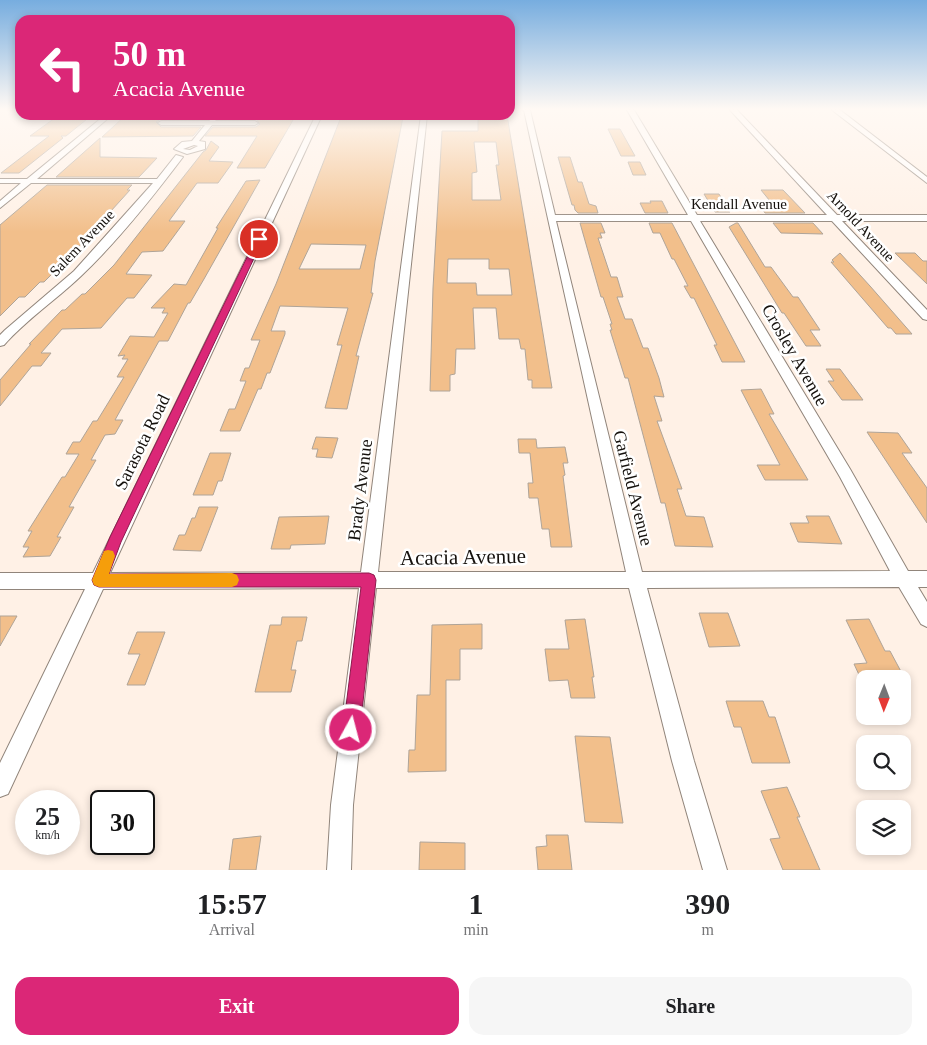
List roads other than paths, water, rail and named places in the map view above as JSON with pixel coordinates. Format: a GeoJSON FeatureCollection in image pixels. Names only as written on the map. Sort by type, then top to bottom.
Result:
{"type":"FeatureCollection","features":[{"type":"Feature","properties":{"kind":"street"},"geometry":{"type":"LineString","coordinates":[[0,205],[65,151]]}},
{"type":"Feature","properties":{"kind":"street","name":"Sarasota Road"},"geometry":{"type":"LineString","coordinates":[[0,786],[302,151]]}},
{"type":"Feature","properties":{"kind":"street","name":"Brady Avenue"},"geometry":{"type":"LineString","coordinates":[[338,870],[342,805],[420,151]]}},
{"type":"Feature","properties":{"kind":"street","name":"Garfield Avenue"},"geometry":{"type":"LineString","coordinates":[[536,151],[635,579],[694,806],[715,870]]}},
{"type":"Feature","properties":{"kind":"street","name":"Crosley Avenue"},"geometry":{"type":"LineString","coordinates":[[654,151],[845,473],[927,618]]}},
{"type":"Feature","properties":{"kind":"street","name":"Arnold Avenue"},"geometry":{"type":"LineString","coordinates":[[771,151],[927,317]]}},
{"type":"Feature","properties":{"kind":"street"},"geometry":{"type":"LineString","coordinates":[[888,151],[927,181]]}},
{"type":"Feature","properties":{"kind":"street","name":"Salem Avenue"},"geometry":{"type":"LineString","coordinates":[[0,342],[22,319],[85,265],[179,157]]}},
{"type":"Feature","properties":{"kind":"street"},"geometry":{"type":"LineString","coordinates":[[0,181],[158,181]]}},
{"type":"Feature","properties":{"kind":"street","name":"Kendall Avenue"},"geometry":{"type":"LineString","coordinates":[[552,218],[927,218]]}},
{"type":"Feature","properties":{"kind":"street","name":"Acacia Avenue"},"geometry":{"type":"LineString","coordinates":[[0,581],[927,579]]}}]}
